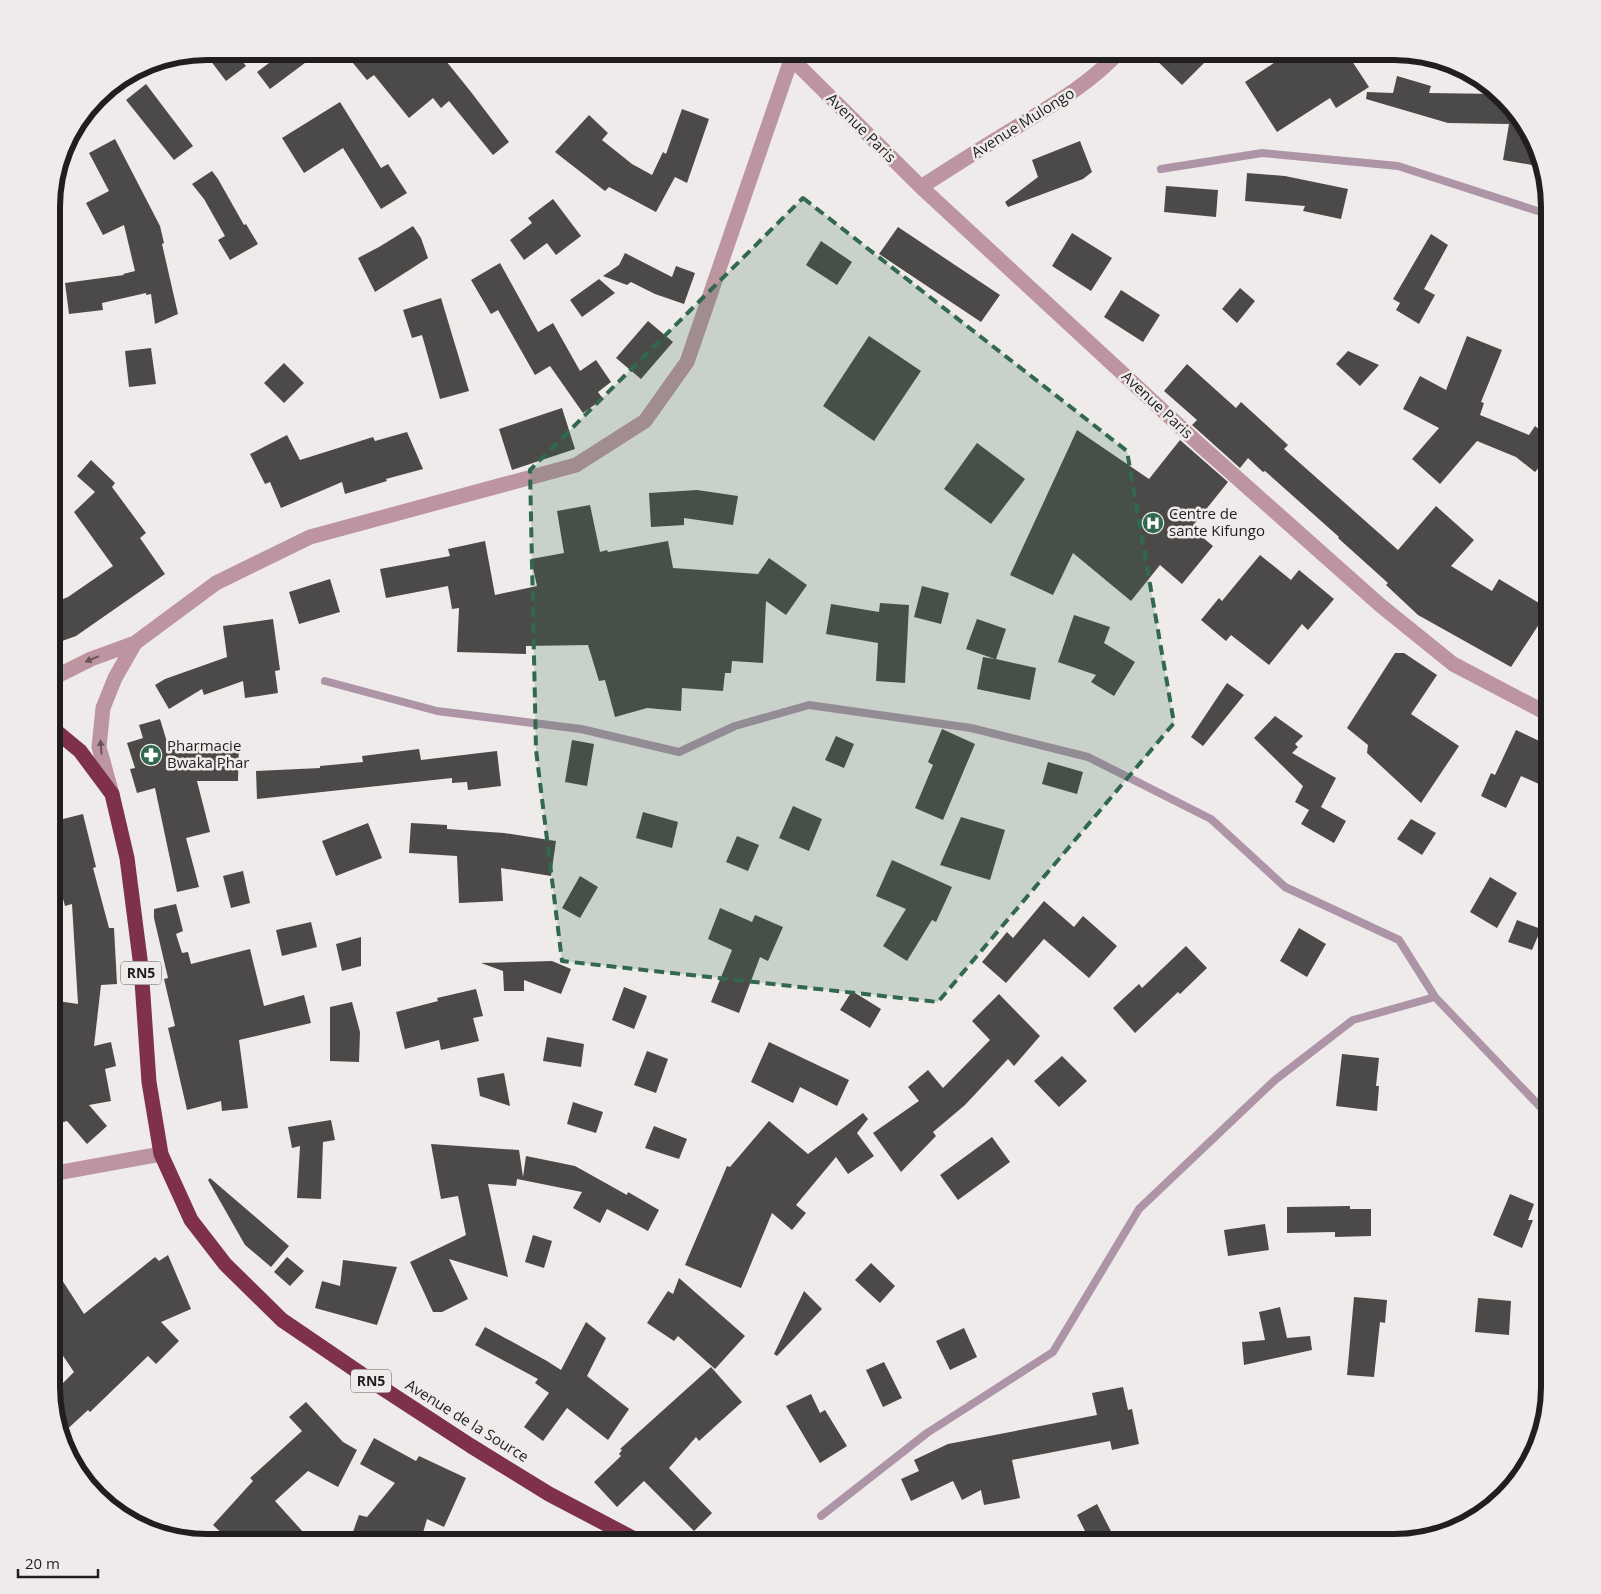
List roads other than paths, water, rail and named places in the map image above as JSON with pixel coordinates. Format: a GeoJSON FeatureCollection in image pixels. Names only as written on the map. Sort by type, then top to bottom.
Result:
{"type":"FeatureCollection","features":[{"type":"Feature","properties":{"kind":"highway","name":"Avenue de la Source"},"geometry":{"type":"LineString","coordinates":[[60,734],[80,751],[112,794],[128,867],[141,967],[149,1082],[161,1154],[191,1220],[225,1264],[282,1320],[376,1384],[549,1494],[625,1534]]}},
{"type":"Feature","properties":{"kind":"street"},"geometry":{"type":"LineString","coordinates":[[60,675],[91,659],[135,643],[216,583],[310,537],[576,465],[645,421],[687,362],[791,60]]}},
{"type":"Feature","properties":{"kind":"street","name":"Avenue Paris"},"geometry":{"type":"LineString","coordinates":[[798,60],[921,187],[1200,444],[1380,605],[1453,664],[1541,710]]}},
{"type":"Feature","properties":{"kind":"street","name":"Avenue Mulongo"},"geometry":{"type":"LineString","coordinates":[[921,187],[1016,126],[1062,100],[1112,60]]}},
{"type":"Feature","properties":{"kind":"street"},"geometry":{"type":"LineString","coordinates":[[112,794],[99,747],[104,708],[116,678],[135,643]]}},
{"type":"Feature","properties":{"kind":"street"},"geometry":{"type":"LineString","coordinates":[[60,1172],[161,1154]]}},
{"type":"Feature","properties":{"kind":"waterway"},"geometry":{"type":"LineString","coordinates":[[1161,169],[1262,153],[1398,166],[1541,212]]}},
{"type":"Feature","properties":{"kind":"waterway"},"geometry":{"type":"LineString","coordinates":[[325,681],[437,711],[581,729],[679,752],[735,726],[809,705],[971,728],[1088,757],[1211,819],[1285,887],[1399,940],[1435,997],[1541,1108]]}},
{"type":"Feature","properties":{"kind":"waterway"},"geometry":{"type":"LineString","coordinates":[[821,1516],[927,1433],[1053,1352],[1139,1209],[1275,1080],[1353,1020],[1435,997]]}},
{"type":"Feature","properties":{"kind":"place","name":"Centre de sante Kifungo"},"geometry":{"type":"Point","coordinates":[1153,523]}},
{"type":"Feature","properties":{"kind":"place","name":"Pharmacie Bwaka Phar"},"geometry":{"type":"Point","coordinates":[151,755]}}]}
